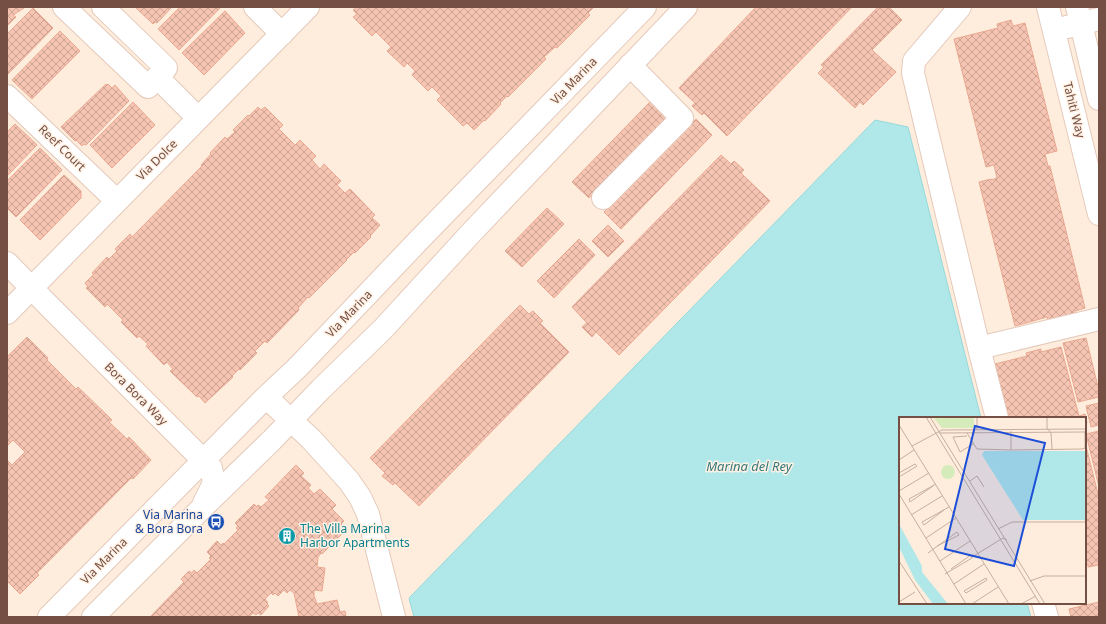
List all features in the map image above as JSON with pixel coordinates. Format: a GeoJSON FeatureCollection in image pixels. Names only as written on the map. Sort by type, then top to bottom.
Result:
{"type":"FeatureCollection","features":[{"type":"Feature","properties":{"kind":"street"},"geometry":{"type":"LineString","coordinates":[[64,7],[148,87],[166,68],[103,7]]}},
{"type":"Feature","properties":{"kind":"street"},"geometry":{"type":"LineString","coordinates":[[255,7],[282,34]]}},
{"type":"Feature","properties":{"kind":"street","name":"Via Dolce"},"geometry":{"type":"LineString","coordinates":[[7,313],[308,7]]}},
{"type":"Feature","properties":{"kind":"street","name":"Via Marina"},"geometry":{"type":"LineString","coordinates":[[49,617],[266,397],[297,368],[645,7]]}},
{"type":"Feature","properties":{"kind":"street"},"geometry":{"type":"LineString","coordinates":[[93,617],[383,329],[471,233],[686,7]]}},
{"type":"Feature","properties":{"kind":"street","name":"Tahiti Way"},"geometry":{"type":"LineString","coordinates":[[1048,7],[1099,214]]}},
{"type":"Feature","properties":{"kind":"street"},"geometry":{"type":"LineString","coordinates":[[950,10],[914,61],[913,73],[997,417]]}},
{"type":"Feature","properties":{"kind":"street"},"geometry":{"type":"LineString","coordinates":[[1054,30],[1086,17],[1098,91]]}},
{"type":"Feature","properties":{"kind":"street"},"geometry":{"type":"LineString","coordinates":[[603,198],[682,118],[630,65]]}},
{"type":"Feature","properties":{"kind":"street"},"geometry":{"type":"LineString","coordinates":[[158,78],[198,118]]}},
{"type":"Feature","properties":{"kind":"street","name":"Reef Court"},"geometry":{"type":"LineString","coordinates":[[7,96],[117,201]]}},
{"type":"Feature","properties":{"kind":"street","name":"Bora Bora Way"},"geometry":{"type":"LineString","coordinates":[[7,262],[211,468],[214,483],[202,508]]}},
{"type":"Feature","properties":{"kind":"street"},"geometry":{"type":"LineString","coordinates":[[979,348],[1099,319]]}},
{"type":"Feature","properties":{"kind":"street"},"geometry":{"type":"LineString","coordinates":[[266,397],[316,444],[349,481],[360,497],[368,514],[394,617]]}},
{"type":"Feature","properties":{"kind":"street"},"geometry":{"type":"LineString","coordinates":[[1043,604],[1047,617]]}},
{"type":"Feature","properties":{"kind":"water","name":"Marina del Rey"},"geometry":{"type":"Polygon","coordinates":[[[875,120],[908,127],[981,417],[899,417],[899,604],[1027,604],[1031,617],[414,617],[409,598],[875,120]]]}},
{"type":"Feature","properties":{"kind":"building"},"geometry":{"type":"Polygon","coordinates":[[[7,7],[24,8],[13,15],[16,17],[7,26],[7,7]]]}},
{"type":"Feature","properties":{"kind":"building"},"geometry":{"type":"Polygon","coordinates":[[[135,7],[172,7],[157,23],[155,22],[153,24],[135,7]]]}},
{"type":"Feature","properties":{"kind":"building"},"geometry":{"type":"Polygon","coordinates":[[[180,7],[221,7],[179,50],[158,29],[180,7]]]}},
{"type":"Feature","properties":{"kind":"building"},"geometry":{"type":"Polygon","coordinates":[[[357,7],[594,7],[588,13],[590,15],[557,48],[555,47],[544,57],[546,59],[500,103],[501,104],[485,121],[484,120],[474,130],[467,123],[463,126],[437,100],[441,96],[432,87],[428,91],[412,75],[415,71],[407,63],[404,67],[387,51],[391,47],[376,32],[372,36],[353,17],[357,14],[353,10],[357,7]]]}},
{"type":"Feature","properties":{"kind":"building"},"geometry":{"type":"Polygon","coordinates":[[[756,7],[852,7],[727,136],[704,113],[702,115],[692,106],[695,103],[679,88],[756,7]]]}},
{"type":"Feature","properties":{"kind":"building"},"geometry":{"type":"Polygon","coordinates":[[[878,7],[889,7],[902,20],[872,50],[896,72],[863,105],[860,102],[855,108],[818,73],[824,67],[821,65],[878,7]]]}},
{"type":"Feature","properties":{"kind":"building"},"geometry":{"type":"Polygon","coordinates":[[[33,8],[53,28],[7,75],[7,34],[33,8]]]}},
{"type":"Feature","properties":{"kind":"building"},"geometry":{"type":"Polygon","coordinates":[[[225,11],[245,33],[204,75],[182,53],[225,11]]]}},
{"type":"Feature","properties":{"kind":"building"},"geometry":{"type":"Polygon","coordinates":[[[1011,20],[1013,26],[1025,23],[1057,151],[1045,154],[1048,166],[1050,166],[1085,308],[1075,311],[1076,317],[1062,321],[1061,316],[1048,320],[1047,317],[1015,326],[979,182],[997,178],[994,165],[986,167],[954,39],[998,28],[997,24],[1011,20]]]}},
{"type":"Feature","properties":{"kind":"building"},"geometry":{"type":"Polygon","coordinates":[[[60,31],[80,51],[32,99],[12,80],[60,31]]]}},
{"type":"Feature","properties":{"kind":"building"},"geometry":{"type":"Polygon","coordinates":[[[106,84],[112,88],[115,85],[129,101],[86,145],[84,144],[82,146],[61,127],[106,84]]]}},
{"type":"Feature","properties":{"kind":"building"},"geometry":{"type":"Polygon","coordinates":[[[651,101],[668,117],[589,198],[572,182],[651,101]]]}},
{"type":"Feature","properties":{"kind":"building"},"geometry":{"type":"Polygon","coordinates":[[[133,102],[155,125],[112,168],[90,145],[133,102]]]}},
{"type":"Feature","properties":{"kind":"building"},"geometry":{"type":"Polygon","coordinates":[[[258,107],[261,110],[265,107],[283,125],[279,129],[295,145],[300,140],[316,156],[312,160],[320,169],[324,164],[341,181],[337,185],[345,193],[350,189],[375,215],[372,218],[380,225],[370,236],[371,237],[355,253],[354,252],[309,298],[308,297],[298,308],[299,310],[267,343],[265,341],[255,351],[257,353],[205,403],[170,371],[173,369],[167,362],[164,365],[146,346],[148,344],[139,336],[137,338],[121,322],[123,320],[107,304],[105,307],[86,288],[88,287],[85,283],[107,257],[109,259],[117,251],[115,249],[130,234],[132,237],[202,166],[201,165],[211,154],[210,153],[225,137],[227,139],[235,132],[233,130],[258,107]]]}},
{"type":"Feature","properties":{"kind":"building"},"geometry":{"type":"Polygon","coordinates":[[[696,119],[712,135],[621,229],[604,212],[696,119]]]}},
{"type":"Feature","properties":{"kind":"building"},"geometry":{"type":"Polygon","coordinates":[[[15,124],[37,145],[7,176],[7,132],[15,124]]]}},
{"type":"Feature","properties":{"kind":"building"},"geometry":{"type":"Polygon","coordinates":[[[40,148],[62,170],[16,217],[7,208],[7,181],[40,148]]]}},
{"type":"Feature","properties":{"kind":"building"},"geometry":{"type":"Polygon","coordinates":[[[721,155],[731,164],[734,161],[744,170],[741,173],[770,201],[619,355],[596,332],[592,337],[582,327],[587,323],[572,307],[721,155]]]}},
{"type":"Feature","properties":{"kind":"building"},"geometry":{"type":"Polygon","coordinates":[[[64,175],[81,191],[81,198],[40,240],[20,220],[64,175]]]}},
{"type":"Feature","properties":{"kind":"building"},"geometry":{"type":"Polygon","coordinates":[[[547,208],[564,224],[522,267],[505,251],[547,208]]]}},
{"type":"Feature","properties":{"kind":"building"},"geometry":{"type":"Polygon","coordinates":[[[608,225],[624,241],[608,257],[592,241],[608,225]]]}},
{"type":"Feature","properties":{"kind":"building"},"geometry":{"type":"Polygon","coordinates":[[[579,239],[595,255],[554,298],[537,281],[579,239]]]}},
{"type":"Feature","properties":{"kind":"building"},"geometry":{"type":"Polygon","coordinates":[[[520,305],[529,314],[533,311],[543,321],[540,323],[569,352],[419,506],[395,483],[393,485],[382,476],[385,473],[370,458],[520,305]]]}},
{"type":"Feature","properties":{"kind":"building"},"geometry":{"type":"Polygon","coordinates":[[[27,337],[48,358],[47,360],[76,389],[78,387],[112,420],[109,422],[127,439],[129,437],[151,460],[133,479],[131,478],[37,573],[39,575],[20,594],[7,581],[7,460],[12,465],[25,452],[13,440],[7,446],[7,357],[27,337]]]}},
{"type":"Feature","properties":{"kind":"building"},"geometry":{"type":"Polygon","coordinates":[[[1086,338],[1099,391],[1099,397],[1078,402],[1063,343],[1086,338]]]}},
{"type":"Feature","properties":{"kind":"building"},"geometry":{"type":"Polygon","coordinates":[[[1061,347],[1079,416],[1085,414],[1086,417],[1009,417],[995,364],[1027,356],[1026,353],[1041,349],[1041,352],[1061,347]]]}},
{"type":"Feature","properties":{"kind":"building"},"geometry":{"type":"Polygon","coordinates":[[[1099,403],[1099,425],[1091,427],[1086,406],[1099,403]]]}},
{"type":"Feature","properties":{"kind":"building"},"geometry":{"type":"Polygon","coordinates":[[[1099,431],[1099,487],[1086,434],[1099,431]]]}},
{"type":"Feature","properties":{"kind":"building"},"geometry":{"type":"Polygon","coordinates":[[[1086,446],[1099,498],[1099,565],[1088,567],[1088,564],[1086,565],[1086,446]]]}},
{"type":"Feature","properties":{"kind":"building","name":"The Villa Marina Harbor Apartments"},"geometry":{"type":"Polygon","coordinates":[[[296,465],[304,473],[301,476],[311,485],[308,488],[314,494],[320,489],[336,505],[332,509],[344,521],[341,524],[346,530],[318,557],[317,567],[325,568],[322,591],[314,590],[314,596],[317,604],[337,600],[340,612],[345,611],[346,617],[299,617],[294,593],[290,590],[287,593],[284,590],[278,596],[275,593],[273,595],[271,593],[265,599],[269,606],[261,615],[258,613],[256,615],[253,613],[249,617],[150,617],[184,582],[181,579],[189,571],[192,573],[194,570],[197,573],[211,559],[209,558],[211,556],[207,552],[217,541],[221,545],[223,543],[224,544],[238,530],[236,528],[238,526],[235,523],[254,504],[257,507],[258,505],[261,507],[269,500],[265,497],[296,465]]]}},
{"type":"Feature","properties":{"kind":"building"},"geometry":{"type":"Polygon","coordinates":[[[1099,602],[1099,617],[1071,617],[1069,609],[1099,602]]]}},
{"type":"Feature","properties":{"kind":"place","name":"Via Marina & Bora Bora"},"geometry":{"type":"Point","coordinates":[216,522]}},
{"type":"Feature","properties":{"kind":"place","name":"The Villa Marina Harbor Apartments"},"geometry":{"type":"Point","coordinates":[287,536]}}]}
